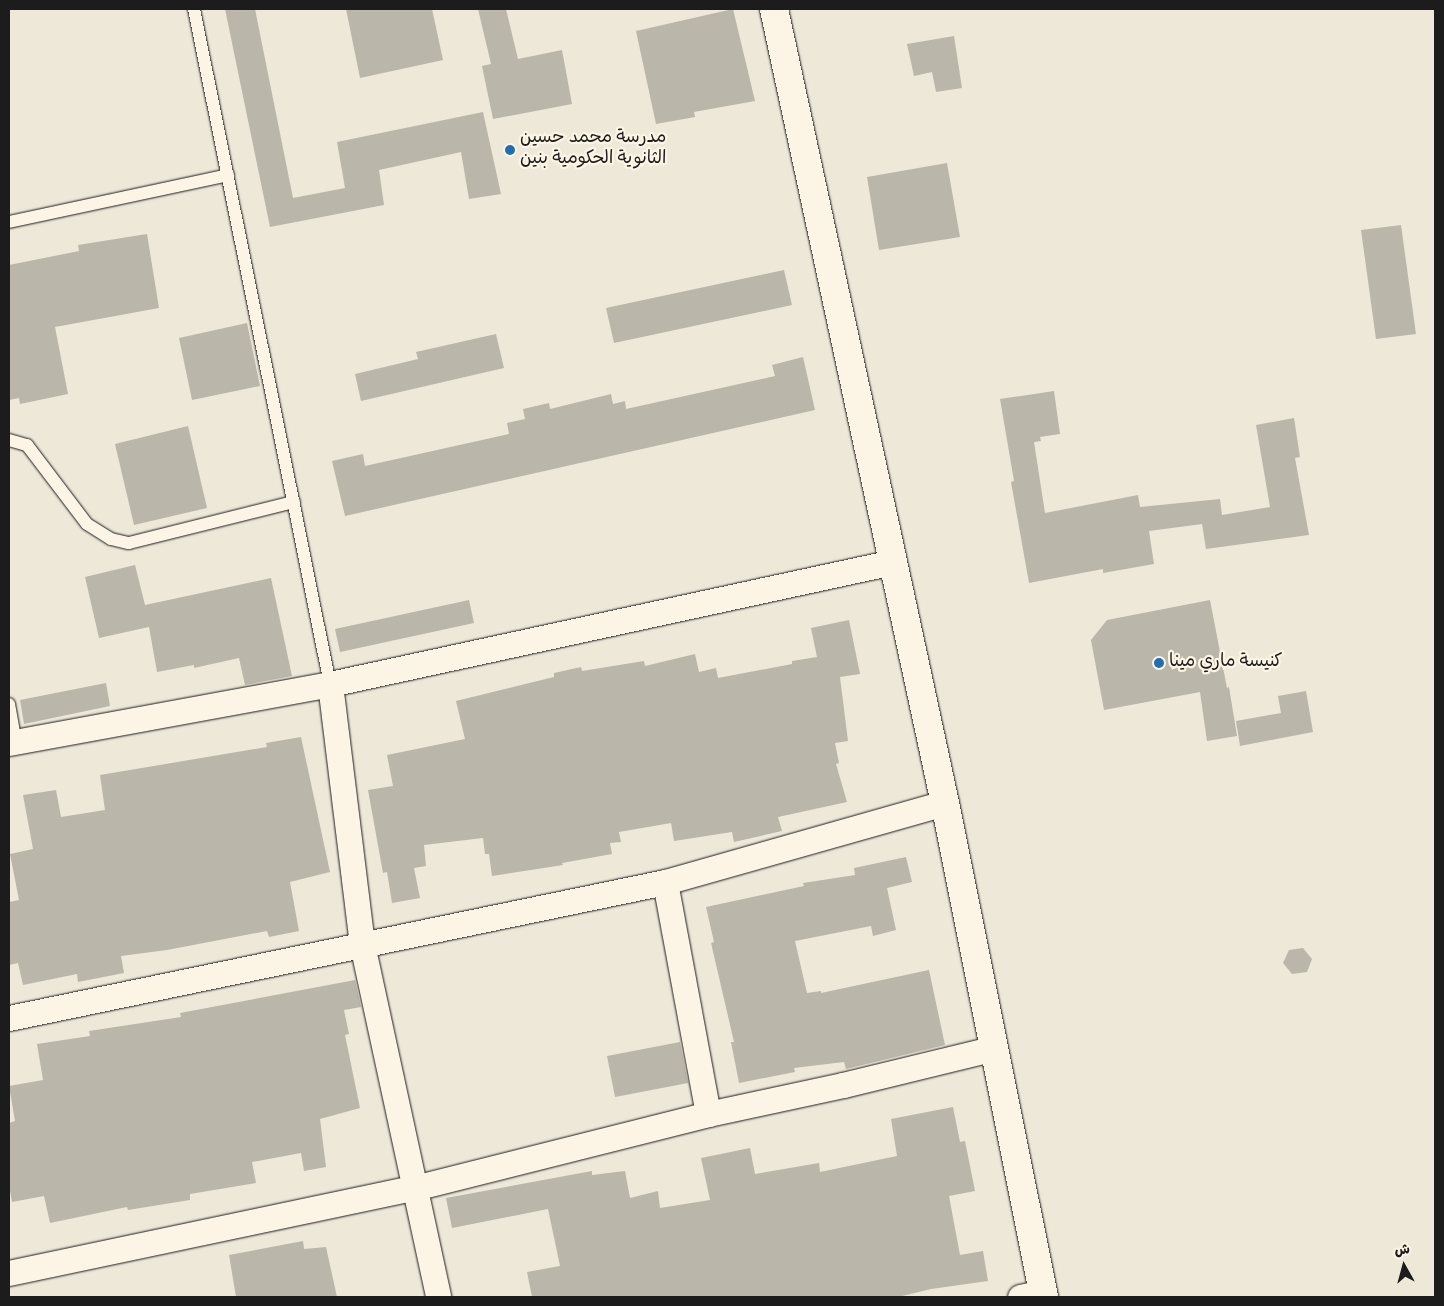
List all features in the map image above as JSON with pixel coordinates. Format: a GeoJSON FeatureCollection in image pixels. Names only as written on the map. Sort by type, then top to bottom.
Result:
{"type":"FeatureCollection","features":[{"type":"Feature","properties":{"kind":"street"},"geometry":{"type":"LineString","coordinates":[[774,9],[894,562],[995,1048],[1036,1295]]}},
{"type":"Feature","properties":{"kind":"street"},"geometry":{"type":"LineString","coordinates":[[13,742],[330,684],[894,562]]}},
{"type":"Feature","properties":{"kind":"street"},"geometry":{"type":"LineString","coordinates":[[330,684],[362,944],[438,1297]]}},
{"type":"Feature","properties":{"kind":"street"},"geometry":{"type":"LineString","coordinates":[[9,1018],[665,882],[945,803]]}},
{"type":"Feature","properties":{"kind":"street"},"geometry":{"type":"LineString","coordinates":[[665,882],[708,1114]]}},
{"type":"Feature","properties":{"kind":"street"},"geometry":{"type":"LineString","coordinates":[[9,1273],[414,1188],[708,1114],[843,1085],[995,1048]]}},
{"type":"Feature","properties":{"kind":"lane"},"geometry":{"type":"LineString","coordinates":[[194,9],[330,684]]}},
{"type":"Feature","properties":{"kind":"lane"},"geometry":{"type":"LineString","coordinates":[[9,222],[228,175]]}},
{"type":"Feature","properties":{"kind":"lane"},"geometry":{"type":"LineString","coordinates":[[9,440],[28,445],[87,524],[106,536],[129,543],[294,502]]}},
{"type":"Feature","properties":{"kind":"lane"},"geometry":{"type":"LineString","coordinates":[[9,704],[13,742]]}},
{"type":"Feature","properties":{"kind":"building"},"geometry":{"type":"Polygon","coordinates":[[[225,9],[255,9],[293,198],[345,188],[337,142],[483,112],[501,194],[469,199],[461,152],[379,170],[384,205],[270,227],[225,9]]]}},
{"type":"Feature","properties":{"kind":"building"},"geometry":{"type":"Polygon","coordinates":[[[346,9],[432,9],[443,60],[360,78],[346,9]]]}},
{"type":"Feature","properties":{"kind":"building"},"geometry":{"type":"Polygon","coordinates":[[[478,9],[506,9],[518,59],[562,50],[572,104],[493,119],[482,66],[491,64],[478,9]]]}},
{"type":"Feature","properties":{"kind":"building"},"geometry":{"type":"Polygon","coordinates":[[[733,9],[755,101],[694,112],[695,117],[656,124],[636,31],[733,9]]]}},
{"type":"Feature","properties":{"kind":"building"},"geometry":{"type":"Polygon","coordinates":[[[954,36],[962,88],[936,92],[932,72],[914,76],[907,44],[954,36]]]}},
{"type":"Feature","properties":{"kind":"building"},"geometry":{"type":"Polygon","coordinates":[[[947,163],[960,237],[879,250],[867,177],[947,163]]]}},
{"type":"Feature","properties":{"kind":"building"},"geometry":{"type":"Polygon","coordinates":[[[1401,225],[1416,334],[1376,339],[1361,230],[1401,225]]]}},
{"type":"Feature","properties":{"kind":"building"},"geometry":{"type":"Polygon","coordinates":[[[147,234],[159,308],[55,327],[68,394],[20,404],[19,398],[9,400],[9,265],[79,251],[78,245],[147,234]]]}},
{"type":"Feature","properties":{"kind":"building"},"geometry":{"type":"Polygon","coordinates":[[[784,270],[792,305],[614,343],[606,308],[784,270]]]}},
{"type":"Feature","properties":{"kind":"building"},"geometry":{"type":"Polygon","coordinates":[[[247,323],[260,386],[192,400],[179,338],[247,323]]]}},
{"type":"Feature","properties":{"kind":"building"},"geometry":{"type":"Polygon","coordinates":[[[496,334],[504,368],[361,401],[355,374],[418,359],[416,352],[496,334]]]}},
{"type":"Feature","properties":{"kind":"building"},"geometry":{"type":"Polygon","coordinates":[[[803,357],[815,410],[345,516],[332,461],[363,454],[365,466],[509,434],[507,423],[525,419],[523,409],[549,403],[550,409],[611,394],[613,404],[625,401],[626,409],[775,376],[772,365],[803,357]]]}},
{"type":"Feature","properties":{"kind":"building"},"geometry":{"type":"Polygon","coordinates":[[[1054,391],[1060,434],[1040,437],[1041,441],[1034,442],[1045,513],[1138,495],[1140,507],[1220,499],[1222,515],[1270,507],[1256,425],[1294,418],[1300,457],[1295,458],[1309,535],[1206,549],[1202,524],[1149,531],[1154,564],[1103,573],[1103,569],[1029,583],[1011,482],[1014,481],[1000,399],[1054,391]]]}},
{"type":"Feature","properties":{"kind":"building"},"geometry":{"type":"Polygon","coordinates":[[[188,426],[207,508],[134,525],[115,444],[188,426]]]}},
{"type":"Feature","properties":{"kind":"building"},"geometry":{"type":"Polygon","coordinates":[[[135,565],[145,605],[271,578],[292,676],[245,685],[239,658],[194,668],[194,665],[157,672],[149,627],[99,638],[85,577],[135,565]]]}},
{"type":"Feature","properties":{"kind":"building"},"geometry":{"type":"Polygon","coordinates":[[[469,600],[474,623],[340,652],[335,629],[469,600]]]}},
{"type":"Feature","properties":{"kind":"building","name":"كنيسة ماري مينا"},"geometry":{"type":"Polygon","coordinates":[[[1210,600],[1227,688],[1229,687],[1237,736],[1207,741],[1200,692],[1104,710],[1091,640],[1107,620],[1210,600]]]}},
{"type":"Feature","properties":{"kind":"building"},"geometry":{"type":"Polygon","coordinates":[[[849,620],[860,674],[840,677],[848,741],[835,743],[839,763],[836,764],[847,802],[778,817],[782,831],[734,842],[732,832],[674,841],[671,823],[619,832],[621,842],[610,843],[612,854],[562,863],[563,865],[492,876],[489,854],[485,854],[483,838],[424,845],[426,866],[414,868],[420,898],[392,903],[387,872],[383,873],[368,790],[393,786],[387,755],[465,739],[456,701],[554,677],[554,673],[581,667],[582,671],[644,661],[645,666],[695,654],[699,672],[716,668],[718,678],[792,664],[792,661],[817,657],[811,628],[849,620]]]}},
{"type":"Feature","properties":{"kind":"building"},"geometry":{"type":"Polygon","coordinates":[[[106,683],[110,706],[24,724],[20,700],[106,683]]]}},
{"type":"Feature","properties":{"kind":"building"},"geometry":{"type":"Polygon","coordinates":[[[1306,691],[1313,732],[1240,746],[1236,721],[1281,713],[1278,696],[1306,691]]]}},
{"type":"Feature","properties":{"kind":"building"},"geometry":{"type":"Polygon","coordinates":[[[301,737],[330,872],[290,882],[299,931],[269,937],[267,931],[167,950],[121,956],[124,973],[78,982],[77,974],[23,985],[18,963],[9,965],[9,902],[19,900],[10,854],[33,849],[23,795],[56,790],[61,817],[105,810],[100,775],[267,747],[266,743],[301,737]]]}},
{"type":"Feature","properties":{"kind":"building"},"geometry":{"type":"Polygon","coordinates":[[[906,857],[912,882],[887,888],[896,930],[873,936],[871,926],[795,941],[807,993],[821,991],[821,993],[929,970],[945,1045],[846,1069],[844,1062],[794,1068],[795,1072],[739,1083],[731,1042],[734,1042],[711,943],[714,942],[706,907],[804,886],[803,883],[855,875],[854,868],[906,857]]]}},
{"type":"Feature","properties":{"kind":"building"},"geometry":{"type":"Polygon","coordinates":[[[1303,948],[1312,959],[1307,972],[1292,974],[1283,963],[1289,950],[1303,948]]]}},
{"type":"Feature","properties":{"kind":"building"},"geometry":{"type":"Polygon","coordinates":[[[355,980],[361,1007],[344,1010],[349,1034],[345,1035],[360,1108],[320,1119],[326,1167],[304,1171],[301,1153],[252,1162],[256,1183],[190,1194],[190,1200],[128,1210],[127,1207],[50,1223],[44,1196],[12,1202],[9,1185],[9,1123],[15,1121],[9,1086],[43,1080],[37,1044],[90,1036],[89,1031],[181,1017],[180,1013],[355,980]]]}},
{"type":"Feature","properties":{"kind":"building"},"geometry":{"type":"Polygon","coordinates":[[[680,1042],[688,1083],[615,1097],[607,1056],[680,1042]]]}},
{"type":"Feature","properties":{"kind":"building"},"geometry":{"type":"Polygon","coordinates":[[[953,1107],[960,1142],[965,1141],[975,1191],[949,1196],[960,1255],[983,1251],[988,1281],[931,1289],[898,1297],[532,1297],[527,1272],[560,1266],[548,1209],[452,1228],[446,1198],[592,1171],[592,1175],[625,1171],[630,1198],[658,1191],[660,1208],[710,1200],[701,1158],[750,1148],[755,1174],[819,1163],[820,1172],[897,1156],[891,1119],[953,1107]]]}},
{"type":"Feature","properties":{"kind":"building"},"geometry":{"type":"Polygon","coordinates":[[[303,1241],[304,1249],[326,1247],[337,1297],[236,1297],[229,1255],[303,1241]]]}},
{"type":"Feature","properties":{"kind":"place","name":"مدرسة محمد حسين الثانوية الحكومية بنين"},"geometry":{"type":"Point","coordinates":[510,150]}},
{"type":"Feature","properties":{"kind":"place","name":"كنيسة ماري مينا"},"geometry":{"type":"Point","coordinates":[1159,663]}}]}
